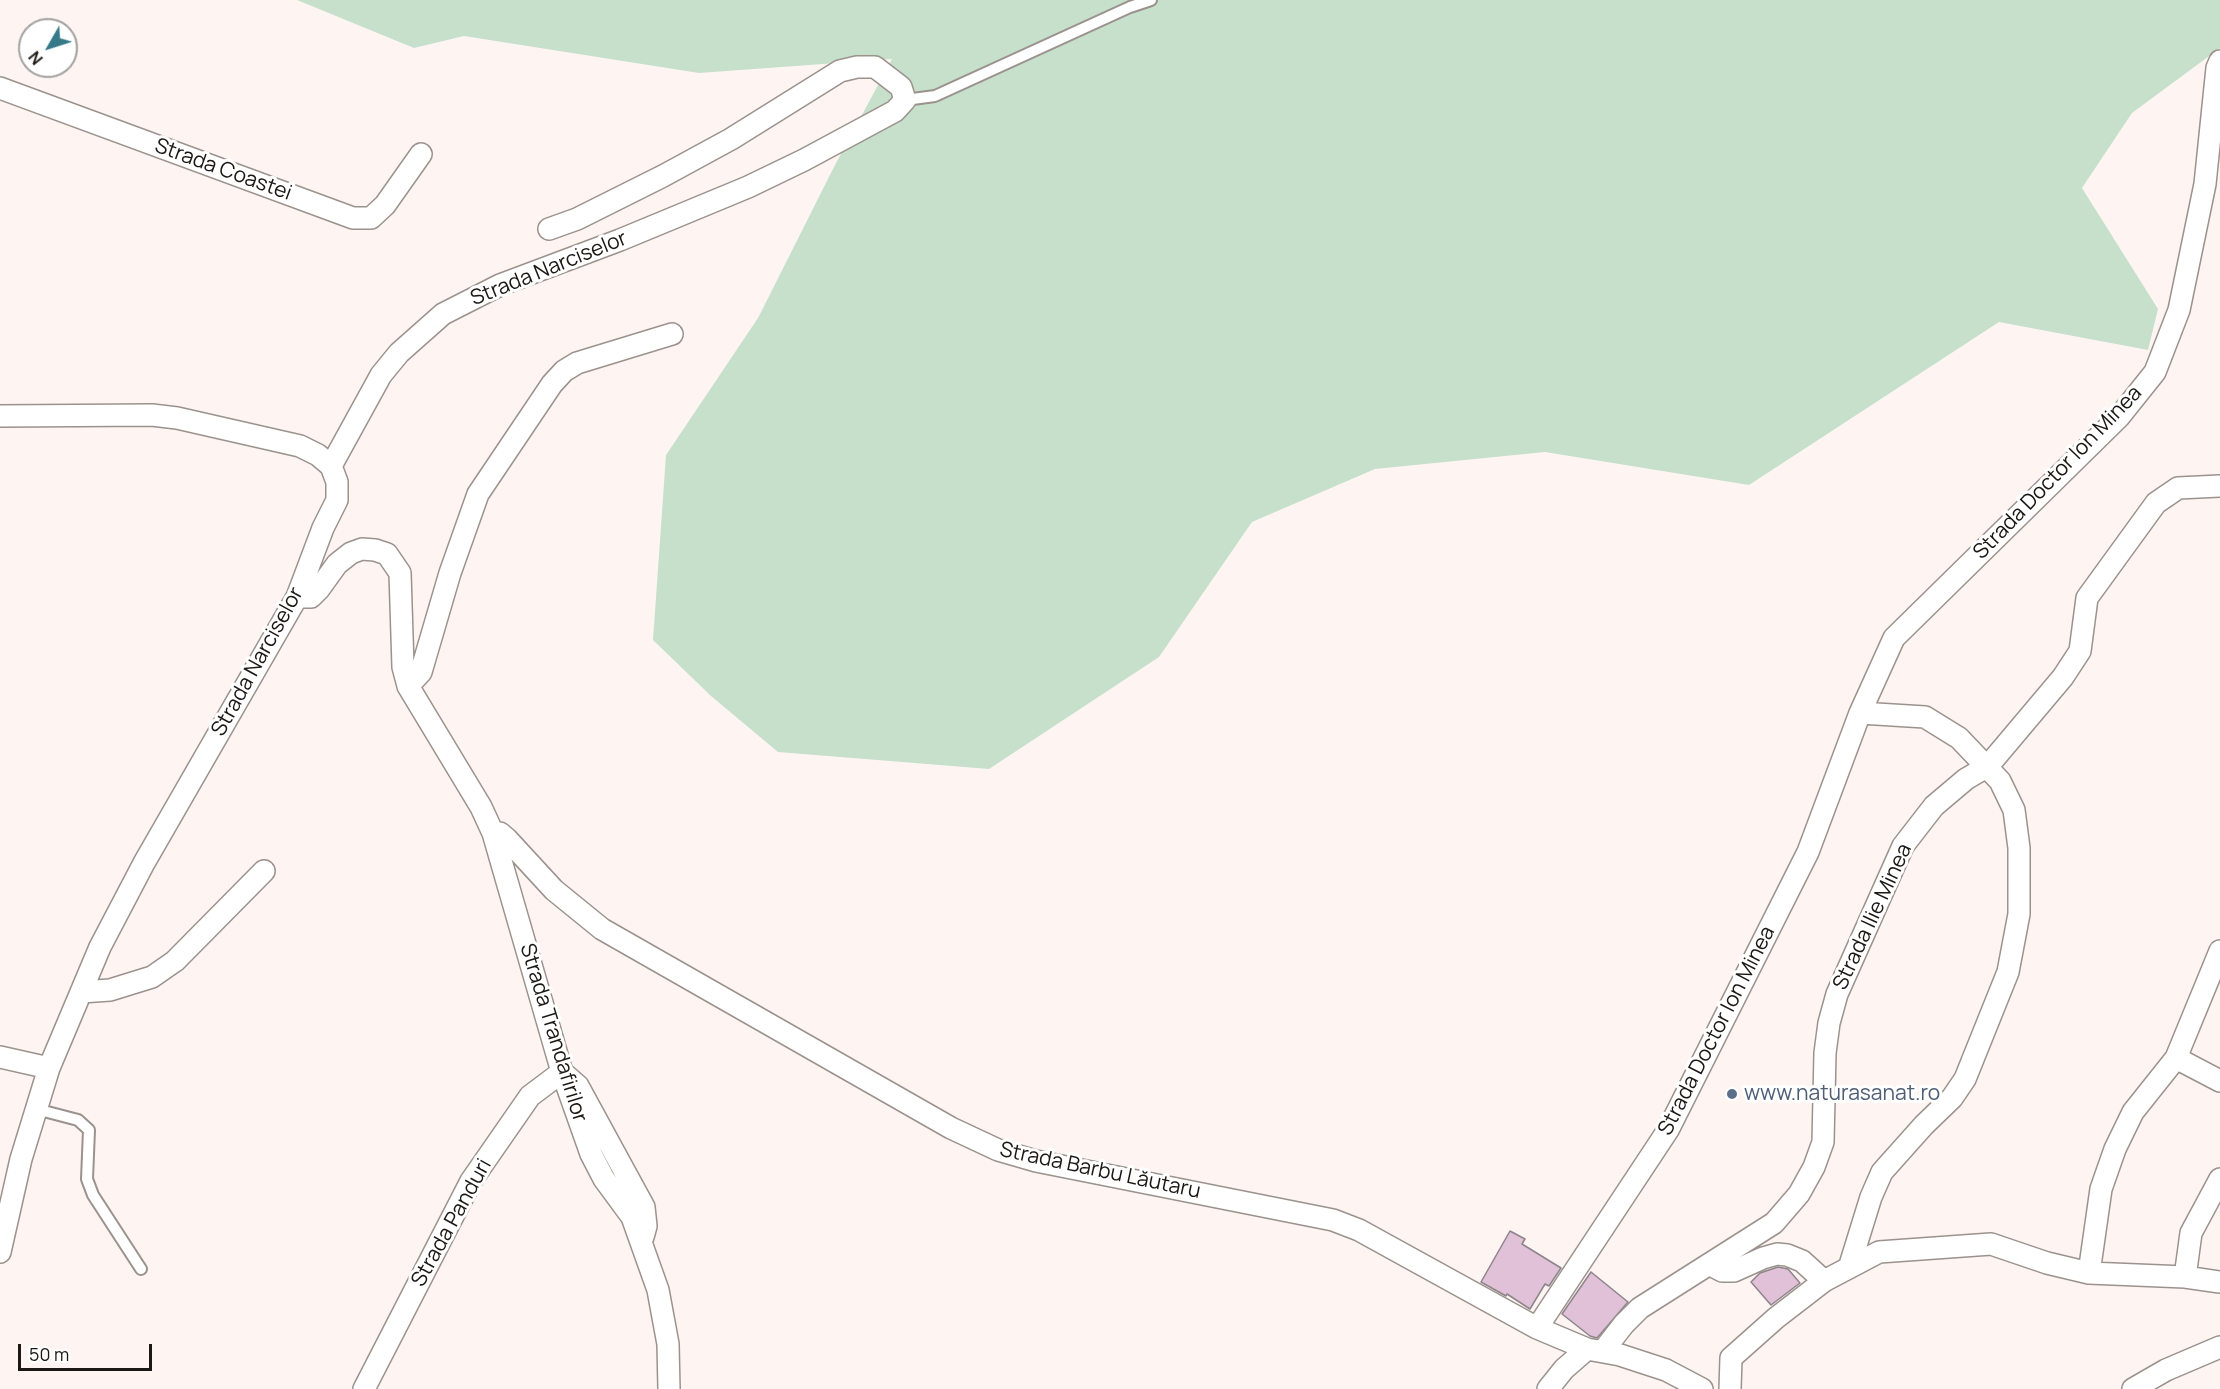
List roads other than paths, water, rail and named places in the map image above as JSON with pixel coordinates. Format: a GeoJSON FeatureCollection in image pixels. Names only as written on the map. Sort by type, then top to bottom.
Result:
{"type":"FeatureCollection","features":[{"type":"Feature","properties":{"kind":"street","name":"Strada Doctor Ion Minea"},"geometry":{"type":"LineString","coordinates":[[1537,1328],[1668,1130],[1808,852],[1860,713],[1894,638],[2119,417],[2155,372],[2179,310],[2205,184],[2217,68],[2220,61]]}},
{"type":"Feature","properties":{"kind":"street","name":"Strada Narciselor"},"geometry":{"type":"LineString","coordinates":[[0,1252],[21,1159],[49,1068],[100,947],[144,863],[297,597],[323,528],[337,500],[337,482],[331,466],[381,375],[399,353],[443,314],[500,285],[620,240],[748,187],[895,111],[905,100],[901,87],[874,67],[857,67],[840,72],[731,139],[663,176],[577,219],[549,229]]}},
{"type":"Feature","properties":{"kind":"street","name":"Strada Coastei"},"geometry":{"type":"LineString","coordinates":[[0,88],[353,218],[371,218],[386,205],[421,154]]}},
{"type":"Feature","properties":{"kind":"street"},"geometry":{"type":"LineString","coordinates":[[408,686],[421,672],[450,573],[478,494],[552,384],[564,371],[578,363],[672,334]]}},
{"type":"Feature","properties":{"kind":"street"},"geometry":{"type":"LineString","coordinates":[[0,416],[152,415],[177,418],[300,446],[318,455],[331,466]]}},
{"type":"Feature","properties":{"kind":"street","name":"Strada Ilie Minea"},"geometry":{"type":"LineString","coordinates":[[1548,1389],[1564,1369],[1595,1350],[1640,1308],[1773,1223],[1799,1194],[1814,1167],[1823,1142],[1825,1053],[1829,1023],[1837,994],[1903,846],[1934,806],[1966,779],[1988,766],[2063,677],[2080,651],[2087,598],[2156,503],[2178,488],[2220,486]]}},
{"type":"Feature","properties":{"kind":"street","name":"Strada Trandafirilor"},"geometry":{"type":"LineString","coordinates":[[297,597],[311,597],[320,590],[337,564],[351,553],[362,549],[387,554],[400,573],[403,667],[408,686],[481,807],[494,833],[562,1072],[591,1154],[604,1179],[632,1217],[658,1290],[668,1344],[669,1389]]}},
{"type":"Feature","properties":{"kind":"street"},"geometry":{"type":"LineString","coordinates":[[1850,1268],[1870,1197],[1882,1172],[1952,1098],[1965,1079],[2008,972],[2019,914],[2019,848],[2014,810],[2000,781],[1959,738],[1925,717],[1860,713]]}},
{"type":"Feature","properties":{"kind":"street","name":"Strada Barbu Lăutaru"},"geometry":{"type":"LineString","coordinates":[[494,833],[500,833],[507,839],[554,890],[602,929],[951,1128],[998,1150],[1036,1161],[1333,1221],[1359,1230],[1537,1328],[1595,1350],[1666,1370],[1702,1389]]}},
{"type":"Feature","properties":{"kind":"street"},"geometry":{"type":"LineString","coordinates":[[81,992],[110,990],[152,977],[175,961],[264,871]]}},
{"type":"Feature","properties":{"kind":"street"},"geometry":{"type":"LineString","coordinates":[[2089,1273],[2101,1189],[2115,1149],[2133,1112],[2176,1058],[2220,951]]}},
{"type":"Feature","properties":{"kind":"street"},"geometry":{"type":"LineString","coordinates":[[0,1057],[49,1068]]}},
{"type":"Feature","properties":{"kind":"street"},"geometry":{"type":"LineString","coordinates":[[2176,1058],[2220,1081]]}},
{"type":"Feature","properties":{"kind":"street","name":"Strada Panduri"},"geometry":{"type":"LineString","coordinates":[[364,1389],[471,1181],[530,1096],[562,1072]]}},
{"type":"Feature","properties":{"kind":"street"},"geometry":{"type":"LineString","coordinates":[[2185,1277],[2191,1233],[2220,1179]]}},
{"type":"Feature","properties":{"kind":"street"},"geometry":{"type":"LineString","coordinates":[[1730,1389],[1731,1358],[1776,1318],[1824,1281],[1879,1252],[1991,1244],[2047,1263],[2089,1273],[2185,1277],[2220,1282]]}},
{"type":"Feature","properties":{"kind":"street"},"geometry":{"type":"LineString","coordinates":[[1709,1264],[1722,1271],[1734,1271],[1763,1258],[1777,1254],[1787,1255],[1807,1265],[1824,1281]]}},
{"type":"Feature","properties":{"kind":"street"},"geometry":{"type":"LineString","coordinates":[[2133,1389],[2166,1370],[2220,1347]]}},
{"type":"Feature","properties":{"kind":"lane"},"geometry":{"type":"LineString","coordinates":[[905,100],[935,96],[1130,7],[1151,0]]}},
{"type":"Feature","properties":{"kind":"lane"},"geometry":{"type":"LineString","coordinates":[[36,1109],[78,1120],[89,1130],[87,1179],[93,1195],[141,1269]]}},
{"type":"Feature","properties":{"kind":"place","name":"www.naturasanat.ro"},"geometry":{"type":"Point","coordinates":[1732,1094]}}]}
